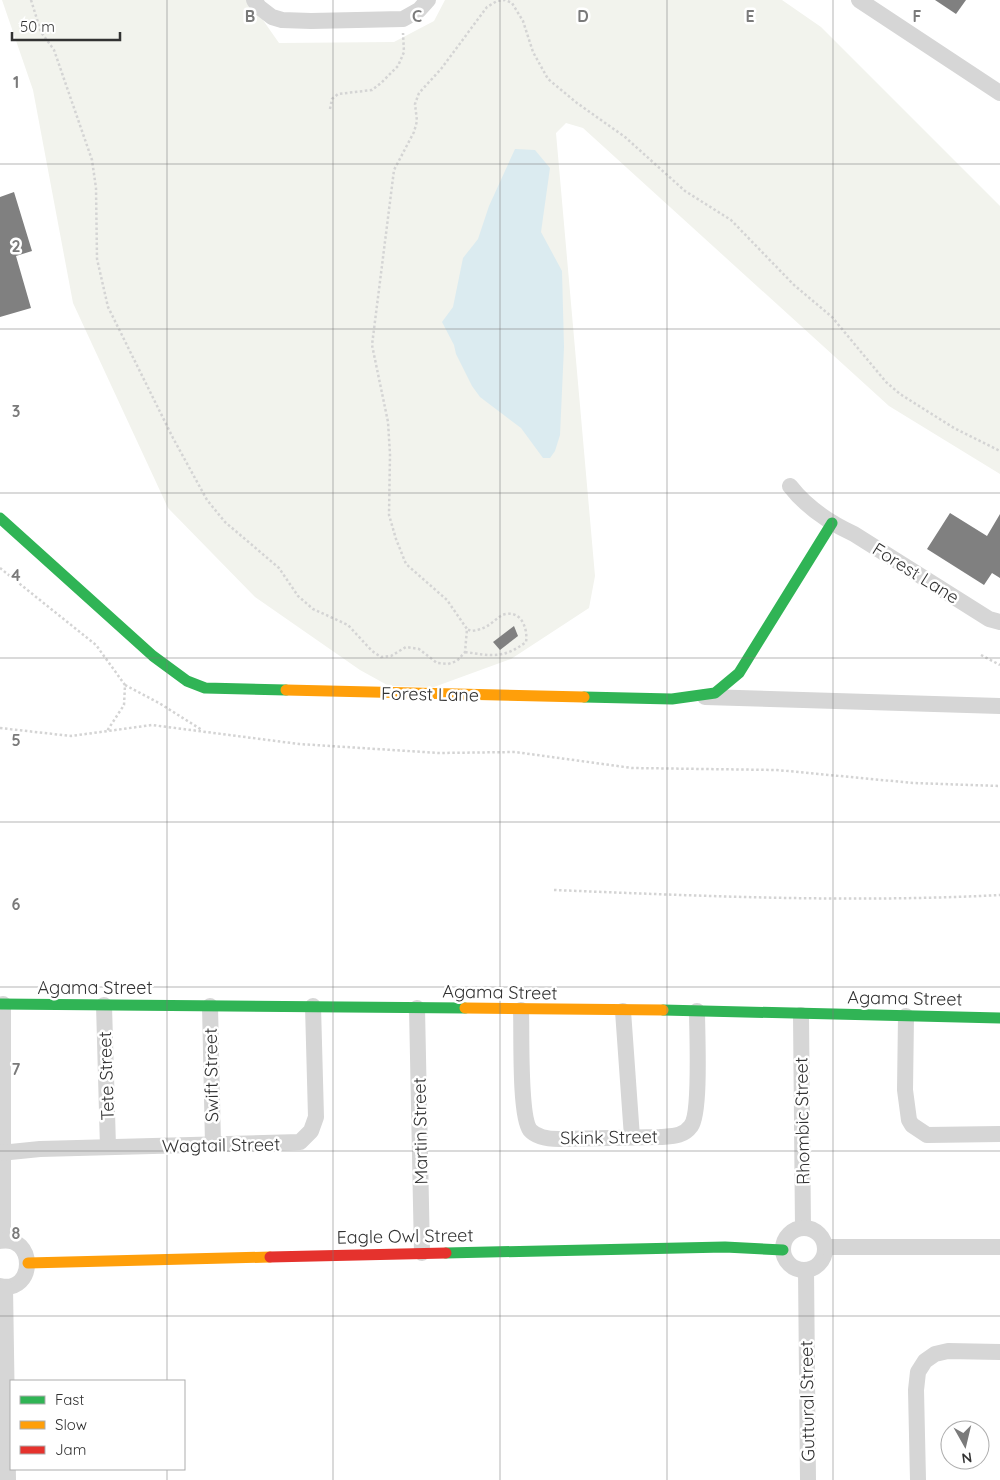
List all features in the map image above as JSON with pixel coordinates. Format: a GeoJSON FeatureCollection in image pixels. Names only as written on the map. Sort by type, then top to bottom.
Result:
{"type":"FeatureCollection","features":[{"type":"Feature","properties":{"kind":"street"},"geometry":{"type":"LineString","coordinates":[[254,0],[265,12],[282,20],[403,19],[419,10],[428,0]]}},
{"type":"Feature","properties":{"kind":"street"},"geometry":{"type":"LineString","coordinates":[[859,0],[1000,93]]}},
{"type":"Feature","properties":{"kind":"street","name":"Forest Lane"},"geometry":{"type":"LineString","coordinates":[[790,486],[809,507],[832,523],[854,534],[989,619],[1000,622]]}},
{"type":"Feature","properties":{"kind":"street","name":"Forest Lane"},"geometry":{"type":"LineString","coordinates":[[0,518],[152,656],[188,681],[205,688],[272,692],[672,699],[697,697],[721,690],[739,673],[832,523]]}},
{"type":"Feature","properties":{"kind":"street"},"geometry":{"type":"LineString","coordinates":[[697,697],[1000,706]]}},
{"type":"Feature","properties":{"kind":"street"},"geometry":{"type":"LineString","coordinates":[[2,1004],[2,1241],[15,1243],[25,1251],[28,1263],[27,1272],[22,1280],[14,1285],[3,1286],[8,1480]]}},
{"type":"Feature","properties":{"kind":"street","name":"Agama Street"},"geometry":{"type":"LineString","coordinates":[[2,1004],[697,1011],[801,1015],[843,1014],[1000,1018]]}},
{"type":"Feature","properties":{"kind":"street","name":"Tete Street"},"geometry":{"type":"LineString","coordinates":[[104,1005],[108,1147]]}},
{"type":"Feature","properties":{"kind":"street","name":"Swift Street"},"geometry":{"type":"LineString","coordinates":[[210,1006],[213,1144]]}},
{"type":"Feature","properties":{"kind":"street","name":"Wagtail Street"},"geometry":{"type":"LineString","coordinates":[[2,1153],[108,1147],[300,1142],[308,1136],[316,1117],[313,1006]]}},
{"type":"Feature","properties":{"kind":"street","name":"Martin Street"},"geometry":{"type":"LineString","coordinates":[[417,1008],[422,1253]]}},
{"type":"Feature","properties":{"kind":"street","name":"Skink Street"},"geometry":{"type":"LineString","coordinates":[[521,1010],[524,1107],[528,1125],[532,1132],[542,1138],[552,1139],[676,1136],[683,1134],[693,1124],[697,1106],[697,1011]]}},
{"type":"Feature","properties":{"kind":"street"},"geometry":{"type":"LineString","coordinates":[[623,1011],[632,1137]]}},
{"type":"Feature","properties":{"kind":"street","name":"Rhombic Street"},"geometry":{"type":"LineString","coordinates":[[801,1015],[803,1228]]}},
{"type":"Feature","properties":{"kind":"street"},"geometry":{"type":"LineString","coordinates":[[906,1016],[905,1090],[909,1120],[912,1125],[927,1135],[1000,1134]]}},
{"type":"Feature","properties":{"kind":"street"},"geometry":{"type":"LineString","coordinates":[[803,1228],[815,1230],[822,1237],[826,1247],[824,1259],[815,1268],[806,1270],[796,1269],[790,1265],[785,1259],[782,1250],[784,1240],[792,1231],[803,1228]]}},
{"type":"Feature","properties":{"kind":"street"},"geometry":{"type":"LineString","coordinates":[[826,1247],[1000,1246]]}},
{"type":"Feature","properties":{"kind":"street","name":"Eagle Owl Street"},"geometry":{"type":"LineString","coordinates":[[28,1263],[725,1247],[782,1250]]}},
{"type":"Feature","properties":{"kind":"street","name":"Guttural Street"},"geometry":{"type":"LineString","coordinates":[[806,1270],[808,1480]]}},
{"type":"Feature","properties":{"kind":"street"},"geometry":{"type":"LineString","coordinates":[[918,1480],[916,1390],[918,1372],[925,1361],[935,1354],[948,1351],[1000,1352]]}},
{"type":"Feature","properties":{"kind":"path"},"geometry":{"type":"LineString","coordinates":[[31,0],[41,32],[54,50],[92,160],[96,188],[98,259],[108,307],[173,438],[207,500],[225,522],[279,568],[298,596],[313,609],[348,624],[372,651],[380,657],[391,656],[406,647],[419,648],[437,664],[448,664],[457,661],[465,652],[467,629]]}},
{"type":"Feature","properties":{"kind":"path"},"geometry":{"type":"LineString","coordinates":[[465,652],[495,657],[508,654],[526,642],[527,635],[523,622],[511,614],[504,614],[487,628],[471,631],[467,629],[447,600],[406,564],[389,515],[390,454],[388,422],[372,345],[394,170],[414,132],[416,120],[415,104],[423,88],[441,70],[487,8],[498,1],[505,0],[512,3],[518,11],[530,45],[548,79],[577,103],[626,137],[684,191],[732,220],[794,285],[832,317],[886,382],[900,394],[954,428],[1000,451]]}},
{"type":"Feature","properties":{"kind":"path"},"geometry":{"type":"LineString","coordinates":[[330,109],[332,99],[338,94],[372,90],[398,66],[404,52],[403,19]]}},
{"type":"Feature","properties":{"kind":"path"},"geometry":{"type":"LineString","coordinates":[[0,568],[96,644],[125,685],[159,703],[203,731]]}},
{"type":"Feature","properties":{"kind":"path"},"geometry":{"type":"LineString","coordinates":[[981,655],[1000,665]]}},
{"type":"Feature","properties":{"kind":"path"},"geometry":{"type":"LineString","coordinates":[[107,730],[124,705],[125,685]]}},
{"type":"Feature","properties":{"kind":"path"},"geometry":{"type":"LineString","coordinates":[[0,728],[71,736],[152,725],[299,744],[439,753],[515,752],[632,768],[777,770],[914,783],[1000,786]]}},
{"type":"Feature","properties":{"kind":"path"},"geometry":{"type":"LineString","coordinates":[[554,890],[791,899],[910,900],[1000,895]]}},
{"type":"Feature","properties":{"kind":"shaded area"},"geometry":{"type":"Polygon","coordinates":[[[2,0],[249,0],[279,43],[394,42],[434,21],[445,0],[782,0],[821,27],[1000,206],[1000,474],[889,406],[583,128],[566,123],[556,133],[595,576],[589,608],[511,659],[434,687],[389,686],[360,670],[255,597],[168,508],[73,303],[33,90],[2,0]]]}},
{"type":"Feature","properties":{"kind":"shaded area"},"geometry":{"type":"Polygon","coordinates":[[[515,149],[535,150],[550,168],[541,232],[562,271],[564,347],[560,435],[555,451],[550,458],[543,458],[521,428],[480,397],[472,386],[442,322],[453,307],[463,258],[478,239],[489,206],[515,149]]]}},
{"type":"Feature","properties":{"kind":"building"},"geometry":{"type":"Polygon","coordinates":[[[935,0],[966,0],[956,14],[935,0]]]}},
{"type":"Feature","properties":{"kind":"building"},"geometry":{"type":"Polygon","coordinates":[[[14,192],[32,251],[16,256],[31,308],[0,317],[0,197],[14,192]]]}},
{"type":"Feature","properties":{"kind":"building"},"geometry":{"type":"Polygon","coordinates":[[[950,513],[987,536],[1000,514],[1000,578],[992,573],[984,585],[927,549],[950,513]]]}},
{"type":"Feature","properties":{"kind":"building"},"geometry":{"type":"Polygon","coordinates":[[[514,626],[518,636],[500,650],[493,642],[514,626]]]}},
{"type":"Feature","properties":{"kind":"traffic: fast"},"geometry":{"type":"LineString","coordinates":[[0,518],[153,656],[187,681],[205,688],[286,690]]}},
{"type":"Feature","properties":{"kind":"traffic: fast"},"geometry":{"type":"LineString","coordinates":[[584,697],[672,699],[715,693],[739,673],[832,523]]}},
{"type":"Feature","properties":{"kind":"traffic: fast"},"geometry":{"type":"LineString","coordinates":[[0,1004],[465,1008]]}},
{"type":"Feature","properties":{"kind":"traffic: fast"},"geometry":{"type":"LineString","coordinates":[[663,1010],[1000,1018]]}},
{"type":"Feature","properties":{"kind":"traffic: fast"},"geometry":{"type":"LineString","coordinates":[[446,1253],[725,1247],[783,1250]]}},
{"type":"Feature","properties":{"kind":"traffic: slow"},"geometry":{"type":"LineString","coordinates":[[286,690],[584,697]]}},
{"type":"Feature","properties":{"kind":"traffic: slow"},"geometry":{"type":"LineString","coordinates":[[465,1008],[663,1010]]}},
{"type":"Feature","properties":{"kind":"traffic: slow"},"geometry":{"type":"LineString","coordinates":[[28,1263],[270,1257]]}},
{"type":"Feature","properties":{"kind":"traffic: jam"},"geometry":{"type":"LineString","coordinates":[[270,1257],[446,1253]]}}]}
